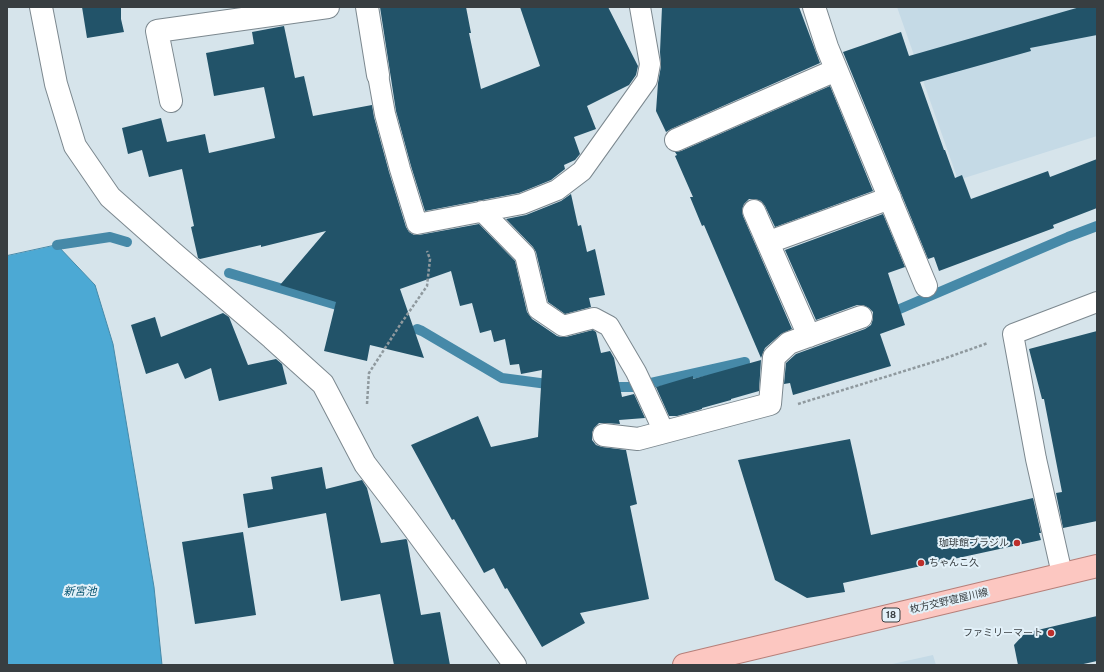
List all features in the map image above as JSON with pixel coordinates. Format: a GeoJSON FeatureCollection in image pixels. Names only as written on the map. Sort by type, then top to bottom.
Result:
{"type":"FeatureCollection","features":[{"type":"Feature","properties":{"kind":"main road","name":"枚方交野寝屋川線"},"geometry":{"type":"LineString","coordinates":[[684,665],[1097,566]]}},
{"type":"Feature","properties":{"kind":"street"},"geometry":{"type":"LineString","coordinates":[[41,7],[56,84],[75,146],[110,198],[323,384],[365,464],[515,665]]}},
{"type":"Feature","properties":{"kind":"street"},"geometry":{"type":"LineString","coordinates":[[171,101],[157,31],[328,7]]}},
{"type":"Feature","properties":{"kind":"street"},"geometry":{"type":"LineString","coordinates":[[367,7],[378,75]]}},
{"type":"Feature","properties":{"kind":"street"},"geometry":{"type":"LineString","coordinates":[[814,7],[836,70],[926,286]]}},
{"type":"Feature","properties":{"kind":"street"},"geometry":{"type":"LineString","coordinates":[[676,140],[836,70]]}},
{"type":"Feature","properties":{"kind":"street"},"geometry":{"type":"LineString","coordinates":[[769,242],[890,198]]}},
{"type":"Feature","properties":{"kind":"street"},"geometry":{"type":"LineString","coordinates":[[754,211],[769,242],[808,336]]}},
{"type":"Feature","properties":{"kind":"street"},"geometry":{"type":"LineString","coordinates":[[604,435],[638,439],[770,404],[774,357],[789,343],[861,317]]}},
{"type":"Feature","properties":{"kind":"lane"},"geometry":{"type":"LineString","coordinates":[[378,75],[385,114],[417,224],[522,204],[557,190],[582,171],[648,80],[650,64],[640,7]]}},
{"type":"Feature","properties":{"kind":"lane"},"geometry":{"type":"LineString","coordinates":[[482,211],[525,255],[538,309],[563,326],[594,318],[609,326],[636,372],[664,432]]}},
{"type":"Feature","properties":{"kind":"lane"},"geometry":{"type":"LineString","coordinates":[[1062,574],[1036,459],[1012,334],[1097,302]]}},
{"type":"Feature","properties":{"kind":"path"},"geometry":{"type":"LineString","coordinates":[[367,407],[369,373],[427,286],[430,259],[417,224]]}},
{"type":"Feature","properties":{"kind":"path"},"geometry":{"type":"LineString","coordinates":[[770,404],[788,407],[943,359],[1012,334]]}},
{"type":"Feature","properties":{"kind":"shaded area"},"geometry":{"type":"Polygon","coordinates":[[[897,7],[1097,7],[1097,136],[958,180],[897,7]]]}},
{"type":"Feature","properties":{"kind":"shaded area"},"geometry":{"type":"Polygon","coordinates":[[[933,655],[936,665],[888,665],[933,655]]]}},
{"type":"Feature","properties":{"kind":"water","name":"新宮池"},"geometry":{"type":"Polygon","coordinates":[[[57,245],[95,285],[113,344],[154,587],[162,665],[7,665],[7,256],[57,245]]]}},
{"type":"Feature","properties":{"kind":"building"},"geometry":{"type":"Polygon","coordinates":[[[82,7],[121,7],[121,19],[124,32],[87,38],[82,7]]]}},
{"type":"Feature","properties":{"kind":"building"},"geometry":{"type":"Polygon","coordinates":[[[380,7],[466,7],[471,33],[469,33],[481,89],[540,66],[520,7],[608,7],[638,66],[636,75],[629,85],[587,106],[596,129],[574,137],[580,154],[575,160],[564,165],[565,169],[551,180],[519,193],[425,211],[396,111],[380,7]]]}},
{"type":"Feature","properties":{"kind":"building"},"geometry":{"type":"Polygon","coordinates":[[[662,7],[799,7],[820,63],[666,132],[656,111],[661,66],[660,52],[662,7]]]}},
{"type":"Feature","properties":{"kind":"building"},"geometry":{"type":"Polygon","coordinates":[[[1080,7],[1097,7],[1097,35],[1030,48],[1031,51],[920,82],[955,178],[962,175],[971,199],[1048,171],[1050,177],[1097,159],[1097,208],[1053,225],[1054,228],[939,271],[934,257],[928,259],[843,52],[901,32],[909,56],[1080,7]]]}},
{"type":"Feature","properties":{"kind":"building"},"geometry":{"type":"Polygon","coordinates":[[[284,26],[295,78],[304,76],[313,116],[372,105],[389,172],[406,227],[409,232],[414,235],[419,235],[479,224],[515,261],[527,312],[532,319],[557,336],[561,337],[593,330],[596,332],[601,353],[610,351],[614,358],[622,397],[634,394],[645,418],[619,420],[620,424],[599,423],[594,428],[592,440],[596,445],[602,447],[626,450],[637,504],[630,506],[649,599],[580,613],[585,623],[542,647],[507,588],[505,589],[494,568],[484,573],[454,519],[452,520],[411,445],[478,416],[491,447],[538,437],[542,370],[521,374],[519,364],[510,365],[505,339],[494,342],[491,330],[480,333],[472,303],[460,306],[451,271],[400,289],[424,358],[370,345],[367,361],[324,351],[336,302],[280,285],[326,231],[261,247],[261,245],[200,259],[198,258],[191,227],[194,226],[182,169],[149,177],[142,150],[128,154],[122,128],[161,118],[167,142],[205,134],[209,153],[275,138],[264,87],[214,96],[206,53],[254,44],[252,32],[284,26]]]}},
{"type":"Feature","properties":{"kind":"building"},"geometry":{"type":"Polygon","coordinates":[[[830,86],[873,191],[775,227],[761,201],[749,199],[744,204],[742,210],[743,216],[792,329],[781,334],[765,348],[761,358],[704,225],[702,226],[690,197],[693,197],[675,156],[677,155],[675,152],[681,151],[830,86]]]}},
{"type":"Feature","properties":{"kind":"building"},"geometry":{"type":"Polygon","coordinates":[[[571,194],[578,226],[581,225],[587,252],[595,249],[605,295],[589,298],[591,307],[565,314],[548,302],[536,252],[533,247],[506,219],[526,215],[561,201],[571,194]]]}},
{"type":"Feature","properties":{"kind":"building"},"geometry":{"type":"Polygon","coordinates":[[[883,214],[905,267],[888,273],[905,325],[880,334],[891,366],[793,395],[790,383],[784,384],[786,363],[796,354],[865,329],[871,325],[873,312],[863,305],[857,305],[816,320],[785,250],[883,214]]]}},
{"type":"Feature","properties":{"kind":"building"},"geometry":{"type":"Polygon","coordinates":[[[223,313],[229,317],[248,365],[276,359],[282,364],[287,384],[219,401],[211,368],[185,379],[178,363],[146,374],[131,325],[155,317],[161,337],[223,313]]]}},
{"type":"Feature","properties":{"kind":"building"},"geometry":{"type":"Polygon","coordinates":[[[1097,331],[1097,521],[1063,528],[1056,493],[1062,492],[1044,399],[1042,399],[1029,349],[1097,331]]]}},
{"type":"Feature","properties":{"kind":"building"},"geometry":{"type":"Polygon","coordinates":[[[761,360],[759,391],[677,416],[669,416],[656,387],[693,376],[693,379],[761,360]]]}},
{"type":"Feature","properties":{"kind":"building"},"geometry":{"type":"Polygon","coordinates":[[[850,439],[871,535],[1033,498],[1041,533],[1039,533],[1041,540],[843,583],[845,592],[807,598],[775,580],[738,460],[850,439]]]}},
{"type":"Feature","properties":{"kind":"building"},"geometry":{"type":"Polygon","coordinates":[[[322,467],[326,489],[362,480],[367,488],[381,543],[407,540],[421,615],[440,612],[450,665],[394,665],[380,594],[341,601],[326,513],[248,528],[243,494],[273,489],[271,477],[322,467]]]}},
{"type":"Feature","properties":{"kind":"building"},"geometry":{"type":"Polygon","coordinates":[[[243,532],[256,615],[195,624],[182,542],[243,532]]]}},
{"type":"Feature","properties":{"kind":"building"},"geometry":{"type":"Polygon","coordinates":[[[1097,616],[1097,661],[1079,665],[1018,665],[1014,645],[1025,633],[1097,616]]]}},
{"type":"Feature","properties":{"kind":"waterway"},"geometry":{"type":"LineString","coordinates":[[888,314],[1097,226]]}},
{"type":"Feature","properties":{"kind":"waterway"},"geometry":{"type":"LineString","coordinates":[[57,245],[110,237],[127,242]]}},
{"type":"Feature","properties":{"kind":"waterway"},"geometry":{"type":"LineString","coordinates":[[229,273],[347,308]]}},
{"type":"Feature","properties":{"kind":"waterway"},"geometry":{"type":"LineString","coordinates":[[417,329],[502,378],[555,385]]}},
{"type":"Feature","properties":{"kind":"waterway"},"geometry":{"type":"LineString","coordinates":[[607,387],[633,387],[745,362]]}},
{"type":"Feature","properties":{"kind":"place","name":"珈琲館ブラジル"},"geometry":{"type":"Point","coordinates":[1017,543]}},
{"type":"Feature","properties":{"kind":"place","name":"ちゃんこ久"},"geometry":{"type":"Point","coordinates":[921,563]}},
{"type":"Feature","properties":{"kind":"place","name":"ファミリーマート"},"geometry":{"type":"Point","coordinates":[1051,633]}}]}
